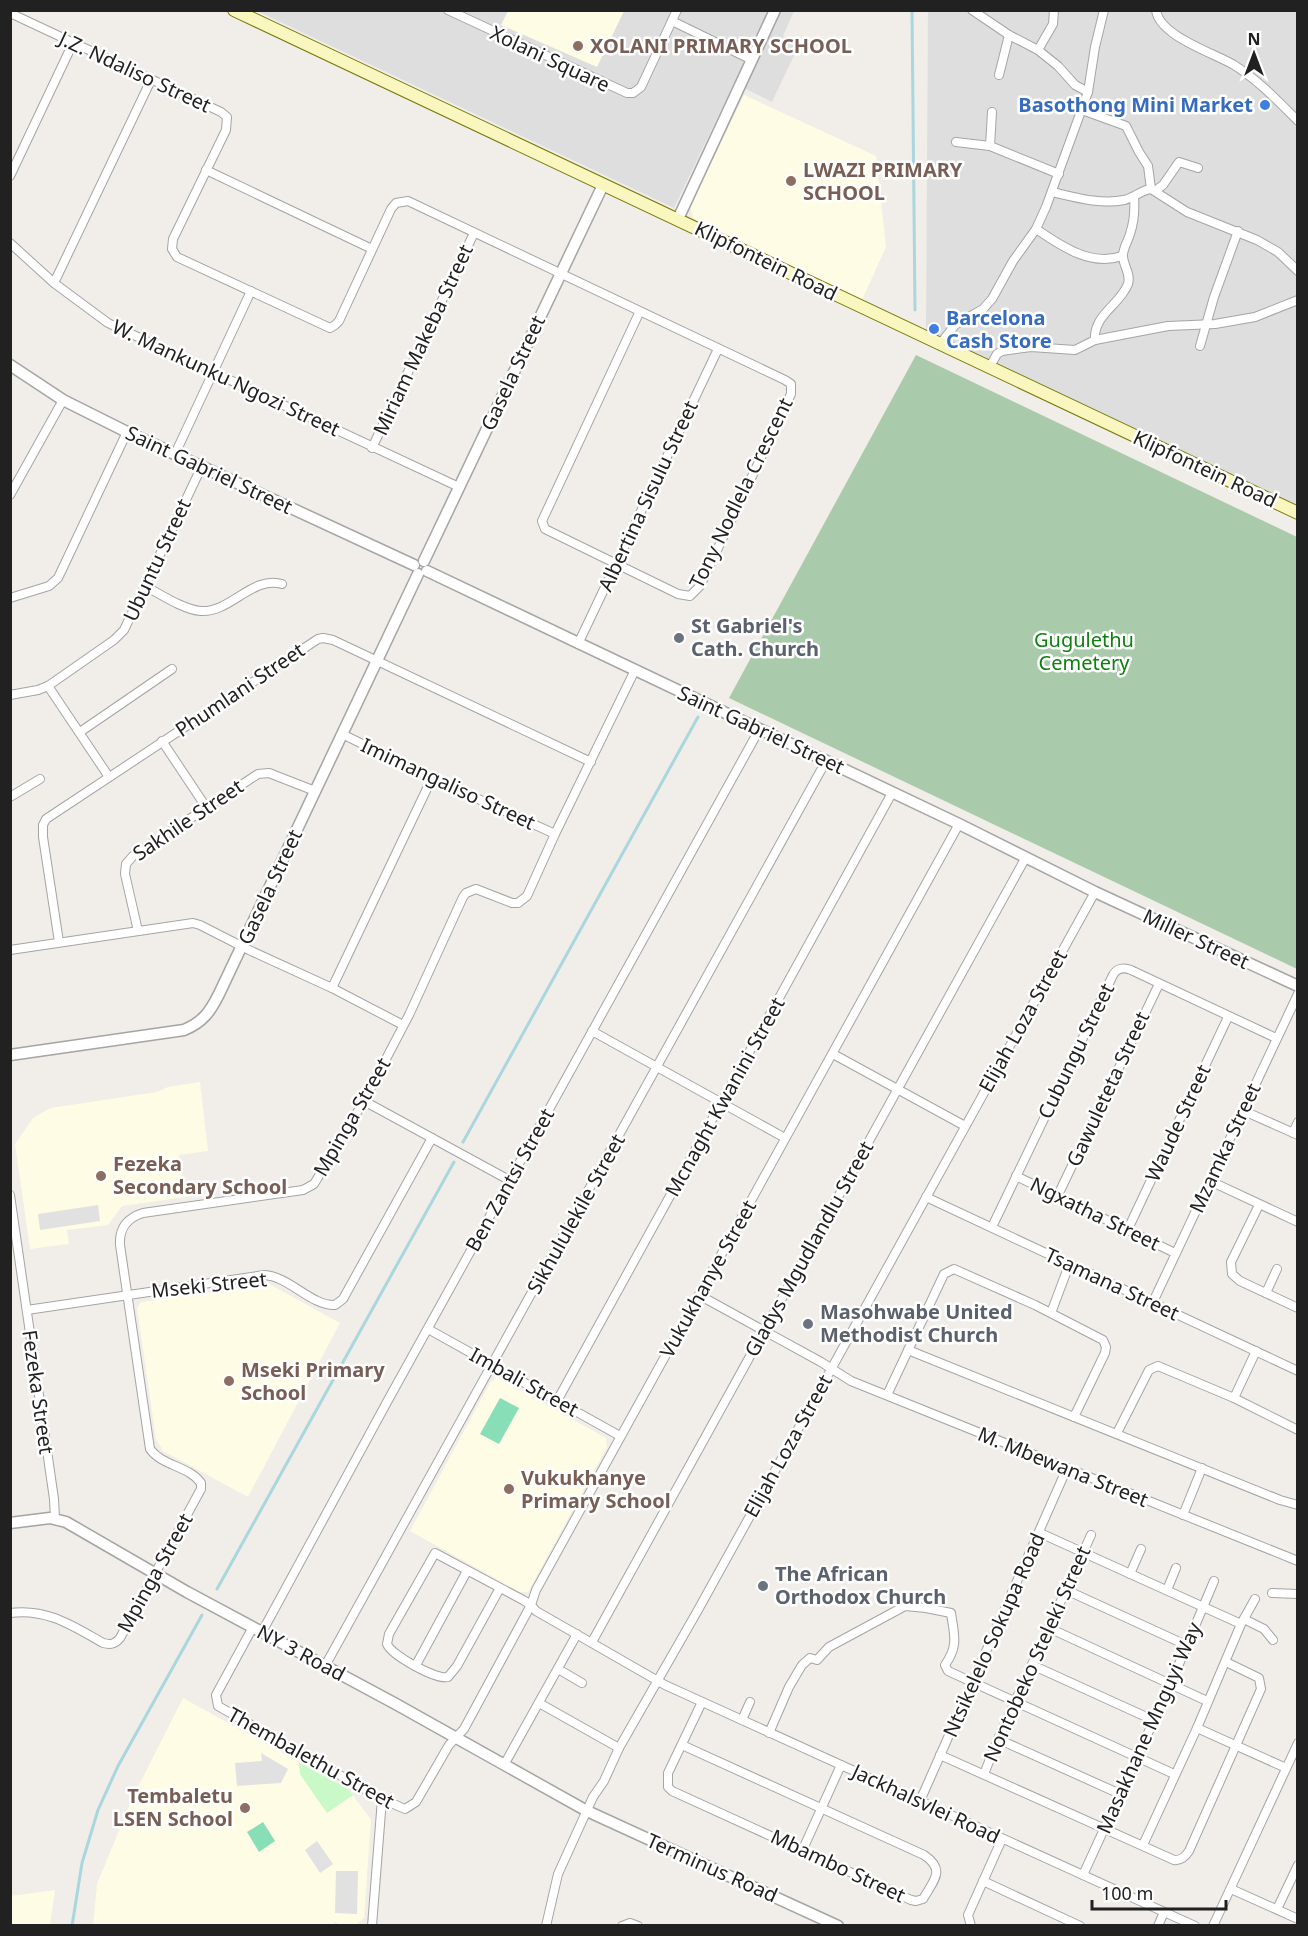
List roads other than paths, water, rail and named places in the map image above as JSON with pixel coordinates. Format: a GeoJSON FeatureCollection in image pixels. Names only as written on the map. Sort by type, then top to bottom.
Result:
{"type":"FeatureCollection","features":[{"type":"Feature","properties":{"kind":"main road","name":"Klipfontein Road"},"geometry":{"type":"LineString","coordinates":[[234,10],[1298,513]]}},
{"type":"Feature","properties":{"kind":"street","name":"Xolani Square"},"geometry":{"type":"LineString","coordinates":[[454,12],[627,93],[633,93],[641,87],[677,10]]}},
{"type":"Feature","properties":{"kind":"street"},"geometry":{"type":"LineString","coordinates":[[678,219],[775,10]]}},
{"type":"Feature","properties":{"kind":"street"},"geometry":{"type":"LineString","coordinates":[[972,10],[1009,35],[1038,50],[1058,66],[1075,86],[1088,92]]}},
{"type":"Feature","properties":{"kind":"street"},"geometry":{"type":"LineString","coordinates":[[1038,50],[1053,24],[1054,10]]}},
{"type":"Feature","properties":{"kind":"street"},"geometry":{"type":"LineString","coordinates":[[940,344],[955,325],[986,306],[996,293],[1013,261],[1036,229],[1059,174],[1088,92],[1104,10]]}},
{"type":"Feature","properties":{"kind":"street"},"geometry":{"type":"LineString","coordinates":[[1156,10],[1159,20],[1168,29],[1186,41],[1234,65],[1273,96],[1298,121]]}},
{"type":"Feature","properties":{"kind":"street","name":"J.Z. Ndaliso Street"},"geometry":{"type":"LineString","coordinates":[[10,13],[221,112],[226,117],[226,130],[206,170]]}},
{"type":"Feature","properties":{"kind":"street"},"geometry":{"type":"LineString","coordinates":[[672,21],[752,60]]}},
{"type":"Feature","properties":{"kind":"street"},"geometry":{"type":"LineString","coordinates":[[999,75],[1009,35]]}},
{"type":"Feature","properties":{"kind":"street"},"geometry":{"type":"LineString","coordinates":[[10,176],[73,43]]}},
{"type":"Feature","properties":{"kind":"street"},"geometry":{"type":"LineString","coordinates":[[54,283],[150,80]]}},
{"type":"Feature","properties":{"kind":"street"},"geometry":{"type":"LineString","coordinates":[[1082,110],[1126,126],[1148,166],[1153,190],[1187,212],[1238,231],[1278,252],[1298,271]]}},
{"type":"Feature","properties":{"kind":"street"},"geometry":{"type":"LineString","coordinates":[[990,146],[992,112]]}},
{"type":"Feature","properties":{"kind":"street"},"geometry":{"type":"LineString","coordinates":[[956,142],[990,146],[1059,174]]}},
{"type":"Feature","properties":{"kind":"street"},"geometry":{"type":"LineString","coordinates":[[1052,192],[1112,202],[1134,197],[1146,190],[1153,190],[1163,185],[1179,162],[1198,168]]}},
{"type":"Feature","properties":{"kind":"street"},"geometry":{"type":"LineString","coordinates":[[372,249],[206,170],[173,238],[173,252],[177,257],[326,327],[333,327],[339,321],[393,205],[403,201],[410,202],[718,349]]}},
{"type":"Feature","properties":{"kind":"street","name":"Gasela Street"},"geometry":{"type":"LineString","coordinates":[[10,1055],[172,1032],[194,1026],[212,1009],[603,184]]}},
{"type":"Feature","properties":{"kind":"street"},"geometry":{"type":"LineString","coordinates":[[1095,340],[1099,321],[1128,284],[1128,274],[1122,256],[1132,229],[1134,197]]}},
{"type":"Feature","properties":{"kind":"street"},"geometry":{"type":"LineString","coordinates":[[1036,229],[1075,252],[1101,260],[1122,256]]}},
{"type":"Feature","properties":{"kind":"street"},"geometry":{"type":"LineString","coordinates":[[1200,346],[1214,297],[1238,231]]}},
{"type":"Feature","properties":{"kind":"street","name":"Miriam Makeba Street"},"geometry":{"type":"LineString","coordinates":[[372,448],[474,233]]}},
{"type":"Feature","properties":{"kind":"street","name":"W. Mankunku Ngozi Street"},"geometry":{"type":"LineString","coordinates":[[10,243],[54,283],[108,323],[459,488]]}},
{"type":"Feature","properties":{"kind":"street"},"geometry":{"type":"LineString","coordinates":[[175,454],[251,291]]}},
{"type":"Feature","properties":{"kind":"street"},"geometry":{"type":"LineString","coordinates":[[989,368],[997,354],[1002,351],[1031,347],[1075,350],[1095,340],[1168,326],[1206,324],[1256,317],[1298,300]]}},
{"type":"Feature","properties":{"kind":"street","name":"Tony Nodlela Crescent"},"geometry":{"type":"LineString","coordinates":[[640,311],[542,521],[545,529],[678,594],[690,596],[700,586],[791,394],[791,384],[718,349]]}},
{"type":"Feature","properties":{"kind":"street","name":"Albertina Sisulu Street"},"geometry":{"type":"LineString","coordinates":[[578,644],[718,349]]}},
{"type":"Feature","properties":{"kind":"street","name":"Saint Gabriel Street"},"geometry":{"type":"LineString","coordinates":[[10,365],[63,400],[201,468],[420,568],[959,824],[1095,892]]}},
{"type":"Feature","properties":{"kind":"street"},"geometry":{"type":"LineString","coordinates":[[10,495],[63,400]]}},
{"type":"Feature","properties":{"kind":"street"},"geometry":{"type":"LineString","coordinates":[[10,598],[49,586],[58,578],[127,432]]}},
{"type":"Feature","properties":{"kind":"street","name":"Ubuntu Street"},"geometry":{"type":"LineString","coordinates":[[10,695],[48,686],[120,635],[201,468]]}},
{"type":"Feature","properties":{"kind":"street"},"geometry":{"type":"LineString","coordinates":[[145,586],[187,607],[202,611],[219,608],[269,582],[282,584]]}},
{"type":"Feature","properties":{"kind":"street","name":"Phumlani Street"},"geometry":{"type":"LineString","coordinates":[[59,942],[43,837],[43,825],[51,814],[318,639],[333,640],[591,762]]}},
{"type":"Feature","properties":{"kind":"street"},"geometry":{"type":"LineString","coordinates":[[80,732],[171,669]]}},
{"type":"Feature","properties":{"kind":"street","name":"Mpinga Street"},"geometry":{"type":"LineString","coordinates":[[10,1612],[27,1611],[59,1618],[104,1643],[112,1644],[120,1638],[199,1495],[200,1481],[157,1457],[150,1449],[127,1295],[120,1240],[121,1231],[129,1219],[142,1213],[297,1191],[310,1187],[319,1178],[364,1101],[404,1025],[463,897],[466,893],[476,889],[508,902],[518,903],[524,900],[635,670]]}},
{"type":"Feature","properties":{"kind":"street"},"geometry":{"type":"LineString","coordinates":[[48,686],[109,777]]}},
{"type":"Feature","properties":{"kind":"street","name":"Ben Zantsi Street"},"geometry":{"type":"LineString","coordinates":[[258,1629],[428,1329],[759,730]]}},
{"type":"Feature","properties":{"kind":"street","name":"Imimangaliso Street"},"geometry":{"type":"LineString","coordinates":[[342,734],[555,834]]}},
{"type":"Feature","properties":{"kind":"street"},"geometry":{"type":"LineString","coordinates":[[162,741],[206,807]]}},
{"type":"Feature","properties":{"kind":"street","name":"Sikhululekile Street"},"geometry":{"type":"LineString","coordinates":[[325,1666],[826,761]]}},
{"type":"Feature","properties":{"kind":"street","name":"Sakhile Street"},"geometry":{"type":"LineString","coordinates":[[138,931],[125,874],[126,864],[133,856],[251,777],[263,772],[315,791]]}},
{"type":"Feature","properties":{"kind":"street"},"geometry":{"type":"LineString","coordinates":[[332,988],[432,778]]}},
{"type":"Feature","properties":{"kind":"street"},"geometry":{"type":"LineString","coordinates":[[10,797],[40,779]]}},
{"type":"Feature","properties":{"kind":"street","name":"Mcnaght Kwanini Street"},"geometry":{"type":"LineString","coordinates":[[557,1401],[892,793]]}},
{"type":"Feature","properties":{"kind":"street","name":"Vukukhanye Street"},"geometry":{"type":"LineString","coordinates":[[531,1605],[536,1590],[620,1436],[959,824]]}},
{"type":"Feature","properties":{"kind":"street","name":"Gladys Mgudlandlu Street"},"geometry":{"type":"LineString","coordinates":[[592,1642],[1026,857]]}},
{"type":"Feature","properties":{"kind":"street","name":"Miller Street"},"geometry":{"type":"LineString","coordinates":[[1095,892],[1298,986]]}},
{"type":"Feature","properties":{"kind":"street","name":"Elijah Loza Street"},"geometry":{"type":"LineString","coordinates":[[546,1926],[558,1874],[593,1797],[604,1781],[619,1748],[1095,892]]}},
{"type":"Feature","properties":{"kind":"street"},"geometry":{"type":"LineString","coordinates":[[10,950],[193,923],[210,929],[404,1025]]}},
{"type":"Feature","properties":{"kind":"street","name":"Cubungu Street"},"geometry":{"type":"LineString","coordinates":[[992,1227],[1114,972],[1119,969],[1128,969],[1276,1038]]}},
{"type":"Feature","properties":{"kind":"street","name":"Gawuleteta Street"},"geometry":{"type":"LineString","coordinates":[[1058,1195],[1159,984]]}},
{"type":"Feature","properties":{"kind":"street","name":"Mzamka Street"},"geometry":{"type":"LineString","coordinates":[[1153,1302],[1298,994]]}},
{"type":"Feature","properties":{"kind":"street","name":"Waude Street"},"geometry":{"type":"LineString","coordinates":[[1128,1229],[1228,1017]]}},
{"type":"Feature","properties":{"kind":"street"},"geometry":{"type":"LineString","coordinates":[[592,1031],[785,1138]]}},
{"type":"Feature","properties":{"kind":"street"},"geometry":{"type":"LineString","coordinates":[[833,1054],[965,1126]]}},
{"type":"Feature","properties":{"kind":"street"},"geometry":{"type":"LineString","coordinates":[[364,1101],[510,1180]]}},
{"type":"Feature","properties":{"kind":"street"},"geometry":{"type":"LineString","coordinates":[[1244,1111],[1295,1134],[1298,1122]]}},
{"type":"Feature","properties":{"kind":"street","name":"Mseki Street"},"geometry":{"type":"LineString","coordinates":[[27,1310],[264,1275],[275,1277],[325,1304],[340,1303],[432,1138]]}},
{"type":"Feature","properties":{"kind":"street","name":"Ngxatha Street"},"geometry":{"type":"LineString","coordinates":[[1016,1176],[1175,1253]]}},
{"type":"Feature","properties":{"kind":"street"},"geometry":{"type":"LineString","coordinates":[[1210,1181],[1298,1222]]}},
{"type":"Feature","properties":{"kind":"street","name":"Fezeka Street"},"geometry":{"type":"LineString","coordinates":[[10,1195],[13,1237],[27,1310],[55,1518]]}},
{"type":"Feature","properties":{"kind":"street","name":"Tsamana Street"},"geometry":{"type":"LineString","coordinates":[[926,1197],[1298,1371]]}},
{"type":"Feature","properties":{"kind":"street"},"geometry":{"type":"LineString","coordinates":[[1259,1204],[1232,1259],[1230,1271],[1236,1279],[1298,1308]]}},
{"type":"Feature","properties":{"kind":"street"},"geometry":{"type":"LineString","coordinates":[[1051,1313],[1070,1264]]}},
{"type":"Feature","properties":{"kind":"street"},"geometry":{"type":"LineString","coordinates":[[887,1395],[944,1274],[951,1269],[964,1272],[1097,1335],[1105,1343],[1105,1353],[1074,1417]]}},
{"type":"Feature","properties":{"kind":"street"},"geometry":{"type":"LineString","coordinates":[[1266,1293],[1277,1269]]}},
{"type":"Feature","properties":{"kind":"street","name":"M. Mbewana Street"},"geometry":{"type":"LineString","coordinates":[[699,1295],[851,1381],[1298,1561]]}},
{"type":"Feature","properties":{"kind":"street","name":"Imbali Street"},"geometry":{"type":"LineString","coordinates":[[428,1329],[620,1436]]}},
{"type":"Feature","properties":{"kind":"street"},"geometry":{"type":"LineString","coordinates":[[908,1350],[1280,1500],[1298,1505]]}},
{"type":"Feature","properties":{"kind":"street"},"geometry":{"type":"LineString","coordinates":[[1234,1398],[1256,1351]]}},
{"type":"Feature","properties":{"kind":"street"},"geometry":{"type":"LineString","coordinates":[[1118,1433],[1149,1370],[1156,1366],[1165,1367],[1234,1398],[1298,1430]]}},
{"type":"Feature","properties":{"kind":"street","name":"Ntsikelelo Sokupa Road"},"geometry":{"type":"LineString","coordinates":[[920,1801],[1067,1468]]}},
{"type":"Feature","properties":{"kind":"street"},"geometry":{"type":"LineString","coordinates":[[1183,1515],[1202,1468]]}},
{"type":"Feature","properties":{"kind":"street"},"geometry":{"type":"LineString","coordinates":[[10,1523],[55,1518]]}},
{"type":"Feature","properties":{"kind":"street","name":"NY 3 Road"},"geometry":{"type":"LineString","coordinates":[[55,1518],[587,1811]]}},
{"type":"Feature","properties":{"kind":"street"},"geometry":{"type":"LineString","coordinates":[[1040,1533],[1202,1607],[1264,1629],[1273,1640]]}},
{"type":"Feature","properties":{"kind":"street","name":"Nontobeko Steleki Street"},"geometry":{"type":"LineString","coordinates":[[984,1774],[1090,1535]]}},
{"type":"Feature","properties":{"kind":"street"},"geometry":{"type":"LineString","coordinates":[[1130,1574],[1141,1549]]}},
{"type":"Feature","properties":{"kind":"street"},"geometry":{"type":"LineString","coordinates":[[500,1588],[453,1673],[448,1677],[438,1677],[392,1652],[387,1644],[389,1634],[435,1553],[467,1571],[500,1588],[531,1605],[536,1611],[658,1679]]}},
{"type":"Feature","properties":{"kind":"street"},"geometry":{"type":"LineString","coordinates":[[1167,1590],[1176,1568]]}},
{"type":"Feature","properties":{"kind":"street"},"geometry":{"type":"LineString","coordinates":[[416,1665],[467,1571]]}},
{"type":"Feature","properties":{"kind":"street","name":"Masakhane Mnguyi Way"},"geometry":{"type":"LineString","coordinates":[[1083,1875],[1171,1683],[1214,1581]]}},
{"type":"Feature","properties":{"kind":"street"},"geometry":{"type":"LineString","coordinates":[[1066,1590],[1186,1645]]}},
{"type":"Feature","properties":{"kind":"street"},"geometry":{"type":"LineString","coordinates":[[1272,1593],[1298,1594]]}},
{"type":"Feature","properties":{"kind":"street"},"geometry":{"type":"LineString","coordinates":[[1143,1845],[1255,1598]]}},
{"type":"Feature","properties":{"kind":"street","name":"Thembalethu Street"},"geometry":{"type":"LineString","coordinates":[[258,1629],[216,1695],[216,1704],[382,1799],[405,1809],[414,1805],[449,1745],[464,1729],[531,1605]]}},
{"type":"Feature","properties":{"kind":"street"},"geometry":{"type":"LineString","coordinates":[[769,1733],[783,1698],[802,1665],[810,1658],[818,1660],[829,1647],[905,1606],[926,1608],[951,1612],[956,1641],[945,1665],[948,1671],[1174,1774]]}},
{"type":"Feature","properties":{"kind":"street"},"geometry":{"type":"LineString","coordinates":[[1049,1628],[1207,1701]]}},
{"type":"Feature","properties":{"kind":"street"},"geometry":{"type":"LineString","coordinates":[[504,1765],[577,1634]]}},
{"type":"Feature","properties":{"kind":"street"},"geometry":{"type":"LineString","coordinates":[[940,1755],[1177,1860],[1183,1858],[1189,1851],[1261,1689],[1258,1678],[1226,1662]]}},
{"type":"Feature","properties":{"kind":"street"},"geometry":{"type":"LineString","coordinates":[[1032,1665],[1154,1720]]}},
{"type":"Feature","properties":{"kind":"street"},"geometry":{"type":"LineString","coordinates":[[558,1669],[582,1683]]}},
{"type":"Feature","properties":{"kind":"street","name":"Jackhalsvlei Road"},"geometry":{"type":"LineString","coordinates":[[658,1679],[665,1685],[769,1733],[1196,1926]]}},
{"type":"Feature","properties":{"kind":"street","name":"Mbambo Street"},"geometry":{"type":"LineString","coordinates":[[682,1745],[924,1855],[937,1866],[936,1874],[923,1899],[915,1901],[672,1791],[668,1787],[668,1773],[702,1701]]}},
{"type":"Feature","properties":{"kind":"street"},"geometry":{"type":"LineString","coordinates":[[742,1720],[750,1702]]}},
{"type":"Feature","properties":{"kind":"street"},"geometry":{"type":"LineString","coordinates":[[539,1703],[619,1748]]}},
{"type":"Feature","properties":{"kind":"street"},"geometry":{"type":"LineString","coordinates":[[1197,1728],[1286,1768]]}},
{"type":"Feature","properties":{"kind":"street"},"geometry":{"type":"LineString","coordinates":[[998,1738],[1120,1794]]}},
{"type":"Feature","properties":{"kind":"street"},"geometry":{"type":"LineString","coordinates":[[1213,1926],[1298,1743]]}},
{"type":"Feature","properties":{"kind":"street"},"geometry":{"type":"LineString","coordinates":[[803,1849],[841,1765]]}},
{"type":"Feature","properties":{"kind":"street"},"geometry":{"type":"LineString","coordinates":[[372,1926],[382,1799]]}},
{"type":"Feature","properties":{"kind":"street","name":"Terminus Road"},"geometry":{"type":"LineString","coordinates":[[587,1811],[838,1926]]}},
{"type":"Feature","properties":{"kind":"street"},"geometry":{"type":"LineString","coordinates":[[971,1926],[968,1915],[1002,1839]]}},
{"type":"Feature","properties":{"kind":"street"},"geometry":{"type":"LineString","coordinates":[[1277,1909],[1298,1865]]}},
{"type":"Feature","properties":{"kind":"street"},"geometry":{"type":"LineString","coordinates":[[983,1881],[1080,1926]]}},
{"type":"Feature","properties":{"kind":"street"},"geometry":{"type":"LineString","coordinates":[[1231,1888],[1298,1919]]}},
{"type":"Feature","properties":{"kind":"street"},"geometry":{"type":"LineString","coordinates":[[1158,1926],[1164,1912]]}},
{"type":"Feature","properties":{"kind":"street"},"geometry":{"type":"LineString","coordinates":[[622,1926],[630,1923],[638,1926]]}},
{"type":"Feature","properties":{"kind":"waterway"},"geometry":{"type":"LineString","coordinates":[[912,10],[915,310]]}},
{"type":"Feature","properties":{"kind":"waterway"},"geometry":{"type":"LineString","coordinates":[[463,1142],[698,717]]}},
{"type":"Feature","properties":{"kind":"waterway"},"geometry":{"type":"LineString","coordinates":[[217,1589],[454,1162]]}},
{"type":"Feature","properties":{"kind":"waterway"},"geometry":{"type":"LineString","coordinates":[[72,1926],[82,1863],[98,1810],[118,1766],[202,1615]]}},
{"type":"Feature","properties":{"kind":"place","name":"XOLANI PRIMARY SCHOOL"},"geometry":{"type":"Point","coordinates":[578,46]}},
{"type":"Feature","properties":{"kind":"place","name":"Basothong Mini Market"},"geometry":{"type":"Point","coordinates":[1265,105]}},
{"type":"Feature","properties":{"kind":"place","name":"LWAZI PRIMARY SCHOOL"},"geometry":{"type":"Point","coordinates":[791,181]}},
{"type":"Feature","properties":{"kind":"place","name":"Barcelona Cash Store"},"geometry":{"type":"Point","coordinates":[934,329]}},
{"type":"Feature","properties":{"kind":"place","name":"St Gabriel's Cath. Church"},"geometry":{"type":"Point","coordinates":[679,638]}},
{"type":"Feature","properties":{"kind":"place","name":"Fezeka Secondary School"},"geometry":{"type":"Point","coordinates":[101,1176]}},
{"type":"Feature","properties":{"kind":"place","name":"Masohwabe United Methodist Church"},"geometry":{"type":"Point","coordinates":[808,1324]}},
{"type":"Feature","properties":{"kind":"place","name":"Mseki Primary School"},"geometry":{"type":"Point","coordinates":[229,1381]}},
{"type":"Feature","properties":{"kind":"place","name":"Vukukhanye Primary School"},"geometry":{"type":"Point","coordinates":[509,1489]}},
{"type":"Feature","properties":{"kind":"place","name":"The African Orthodox Church"},"geometry":{"type":"Point","coordinates":[763,1586]}},
{"type":"Feature","properties":{"kind":"place","name":"Tembaletu LSEN School"},"geometry":{"type":"Point","coordinates":[245,1808]}},
{"type":"Feature","properties":{"kind":"park label","name":"Gugulethu Cemetery"},"geometry":{"type":"Point","coordinates":[1084,652]}}]}
